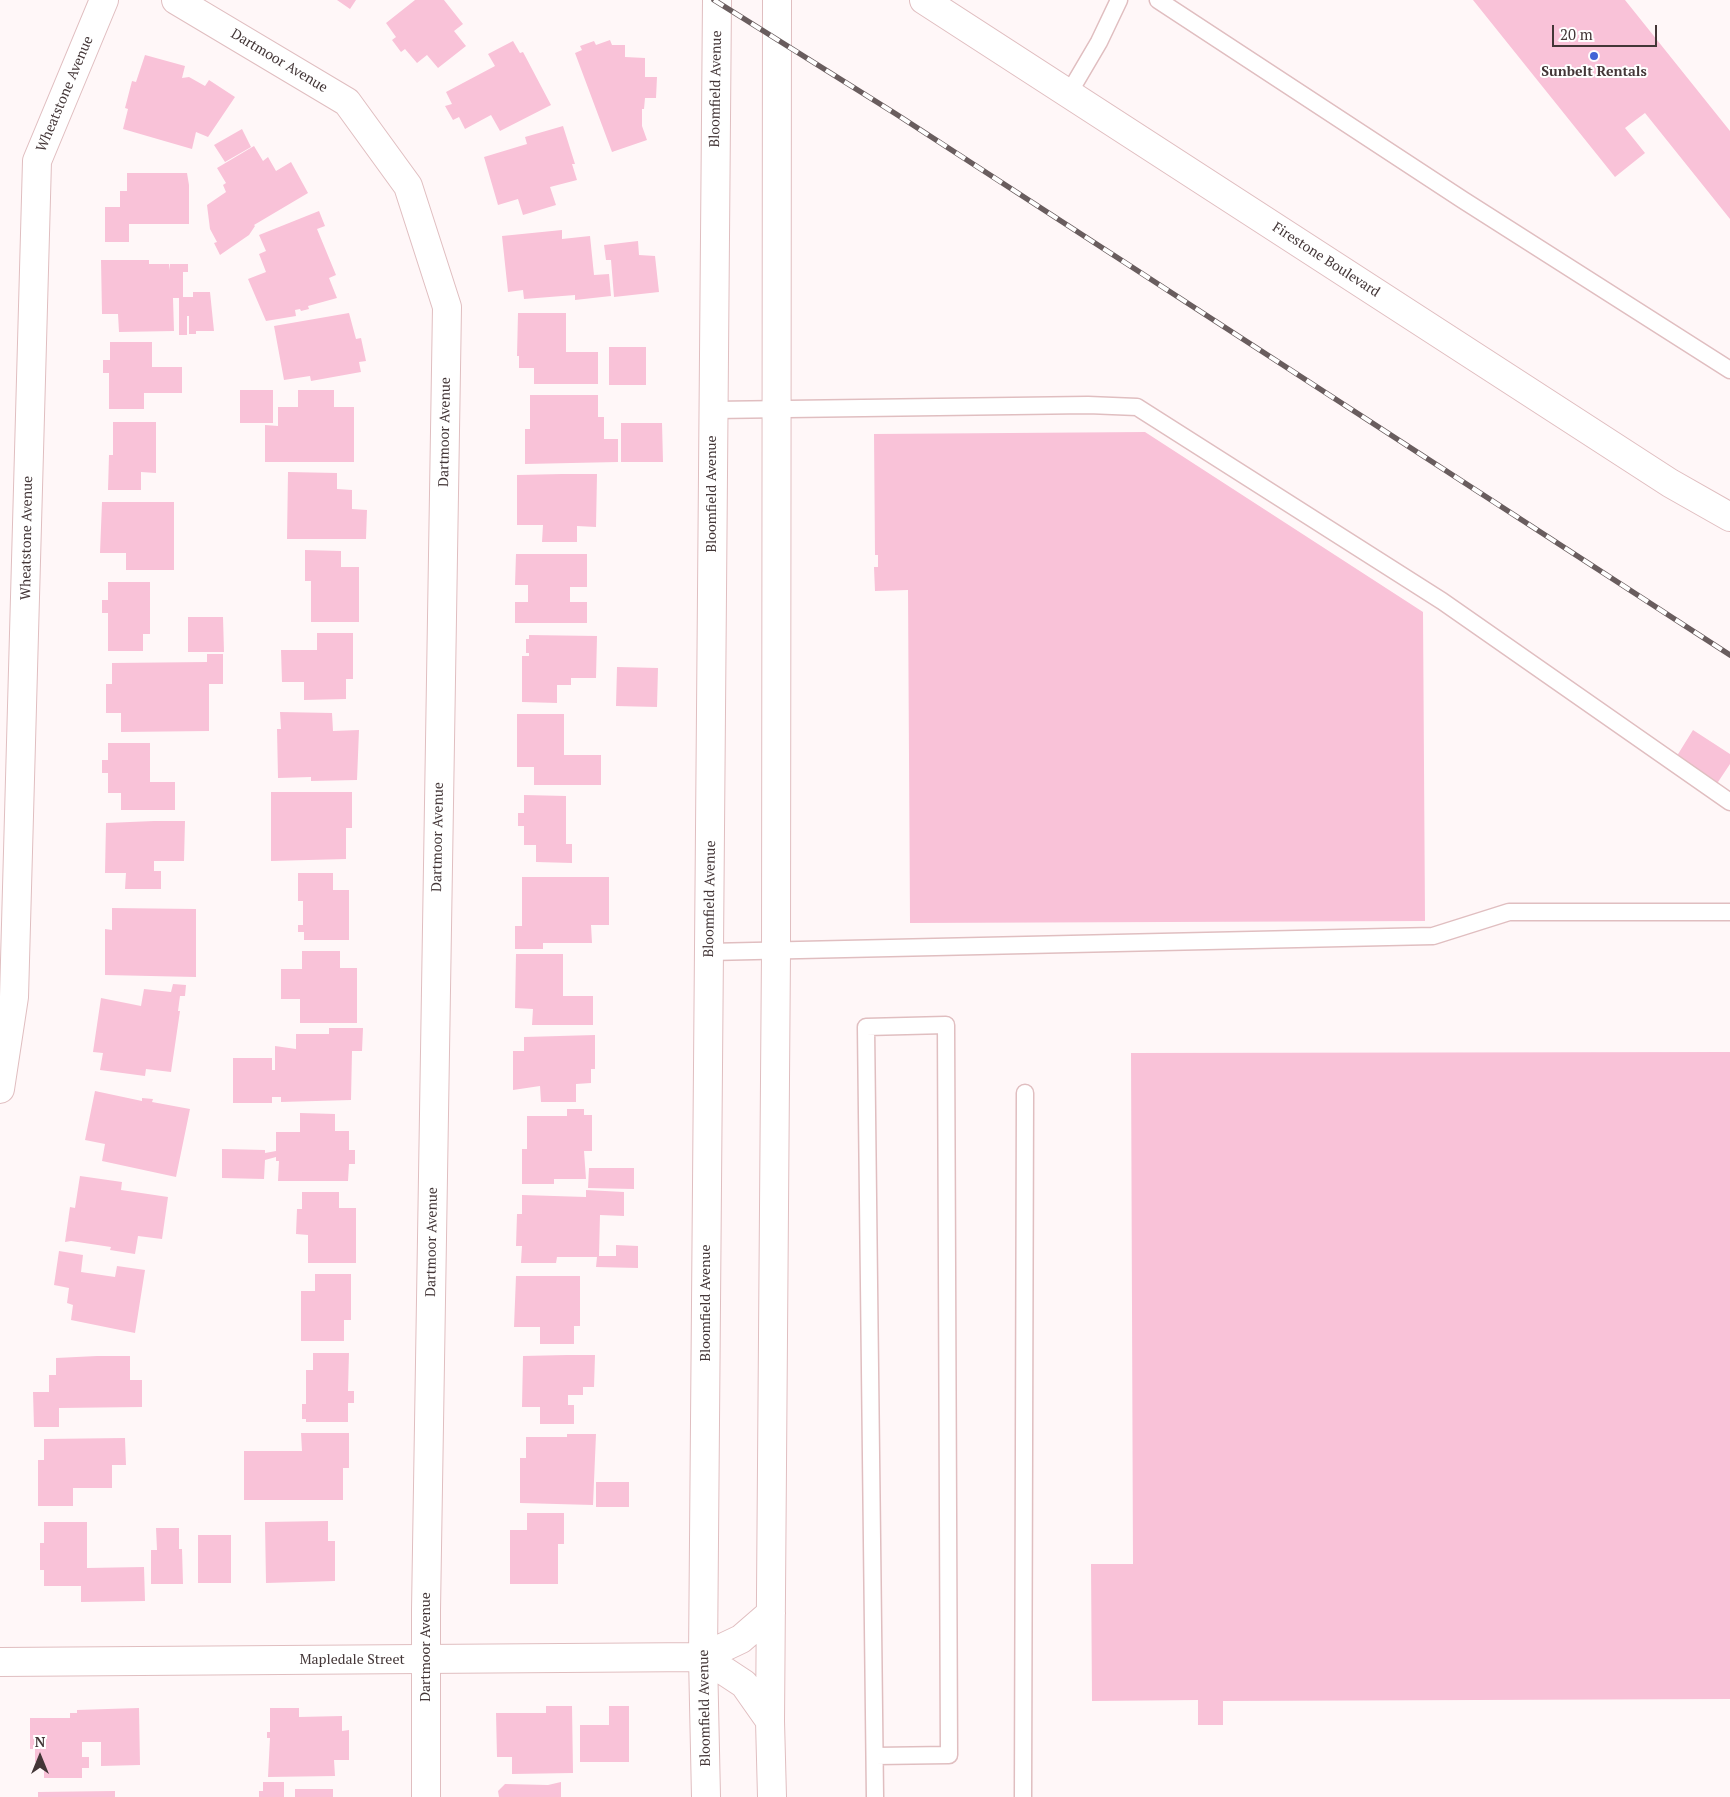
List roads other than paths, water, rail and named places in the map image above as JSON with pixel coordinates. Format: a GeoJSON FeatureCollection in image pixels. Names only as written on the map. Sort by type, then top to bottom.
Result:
{"type":"FeatureCollection","features":[{"type":"Feature","properties":{"kind":"street","name":"Wheatstone Avenue"},"geometry":{"type":"LineString","coordinates":[[0,1089],[15,988],[37,161],[104,0]]}},
{"type":"Feature","properties":{"kind":"street","name":"Dartmoor Avenue"},"geometry":{"type":"LineString","coordinates":[[176,0],[347,102],[408,186],[447,307],[426,1660],[426,1797]]}},
{"type":"Feature","properties":{"kind":"street","name":"Bloomfield Avenue"},"geometry":{"type":"LineString","coordinates":[[706,1797],[703,1657],[709,952],[712,831],[713,410],[717,0]]}},
{"type":"Feature","properties":{"kind":"street"},"geometry":{"type":"LineString","coordinates":[[772,1797],[770,1721],[776,952],[776,0]]}},
{"type":"Feature","properties":{"kind":"street","name":"Firestone Boulevard"},"geometry":{"type":"LineString","coordinates":[[924,0],[1670,483],[1727,509]]}},
{"type":"Feature","properties":{"kind":"street"},"geometry":{"type":"LineString","coordinates":[[703,1657],[741,1638],[771,1613]]}},
{"type":"Feature","properties":{"kind":"street","name":"Mapledale Street"},"geometry":{"type":"LineString","coordinates":[[0,1662],[703,1657]]}},
{"type":"Feature","properties":{"kind":"street"},"geometry":{"type":"LineString","coordinates":[[703,1657],[744,1684],[770,1721]]}},
{"type":"Feature","properties":{"kind":"lane"},"geometry":{"type":"LineString","coordinates":[[1069,93],[1099,42],[1119,0]]}},
{"type":"Feature","properties":{"kind":"lane"},"geometry":{"type":"LineString","coordinates":[[1161,1],[1463,200],[1730,370]]}},
{"type":"Feature","properties":{"kind":"lane"},"geometry":{"type":"LineString","coordinates":[[713,410],[1088,405],[1137,407],[1442,601],[1730,802]]}},
{"type":"Feature","properties":{"kind":"lane"},"geometry":{"type":"LineString","coordinates":[[709,952],[1433,936],[1509,912],[1730,912]]}},
{"type":"Feature","properties":{"kind":"lane"},"geometry":{"type":"LineString","coordinates":[[875,1756],[949,1754],[946,1026],[866,1027],[875,1797]]}},
{"type":"Feature","properties":{"kind":"lane"},"geometry":{"type":"LineString","coordinates":[[1023,1797],[1025,1093]]}},
{"type":"Feature","properties":{"kind":"railway"},"geometry":{"type":"LineString","coordinates":[[714,0],[896,114],[1730,655]]}},
{"type":"Feature","properties":{"kind":"place","name":"Sunbelt Rentals"},"geometry":{"type":"Point","coordinates":[1594,56]}}]}
